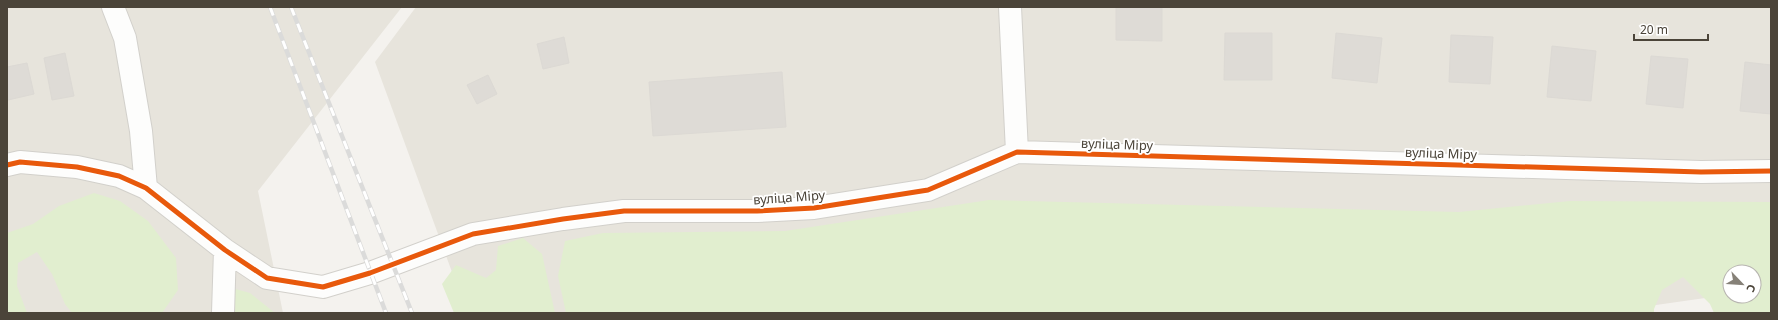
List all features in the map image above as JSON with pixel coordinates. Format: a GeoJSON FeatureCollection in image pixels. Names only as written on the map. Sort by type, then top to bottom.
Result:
{"type":"FeatureCollection","features":[{"type":"Feature","properties":{"kind":"street"},"geometry":{"type":"LineString","coordinates":[[113,7],[125,38],[141,131],[146,188]]}},
{"type":"Feature","properties":{"kind":"street"},"geometry":{"type":"LineString","coordinates":[[1010,7],[1017,152]]}},
{"type":"Feature","properties":{"kind":"street","name":"вуліца Міру"},"geometry":{"type":"LineString","coordinates":[[7,165],[20,162],[77,167],[120,176],[146,188],[225,250],[266,278],[323,287],[370,273],[473,234],[563,219],[624,211],[757,211],[814,208],[928,190],[1017,152],[1685,172],[1771,171]]}},
{"type":"Feature","properties":{"kind":"street"},"geometry":{"type":"LineString","coordinates":[[223,313],[225,250]]}},
{"type":"Feature","properties":{"kind":"shaded area"},"geometry":{"type":"Polygon","coordinates":[[[7,7],[402,7],[258,191],[283,313],[7,313],[7,7]]]}},
{"type":"Feature","properties":{"kind":"shaded area"},"geometry":{"type":"Polygon","coordinates":[[[416,7],[1771,7],[1771,271],[1762,271],[1762,264],[1722,264],[1722,280],[1705,298],[1600,313],[467,313],[375,62],[416,7]]]}},
{"type":"Feature","properties":{"kind":"green space"},"geometry":{"type":"Polygon","coordinates":[[[94,193],[120,201],[148,221],[176,258],[178,290],[162,313],[72,313],[65,304],[52,274],[37,252],[18,263],[17,286],[27,313],[7,313],[7,233],[33,224],[59,206],[94,193]]]}},
{"type":"Feature","properties":{"kind":"green space"},"geometry":{"type":"Polygon","coordinates":[[[989,200],[1459,212],[1570,201],[1771,202],[1771,313],[1714,313],[1710,304],[1683,277],[1662,290],[1654,309],[1654,313],[566,313],[558,276],[565,241],[603,233],[785,231],[989,200]]]}},
{"type":"Feature","properties":{"kind":"green space"},"geometry":{"type":"Polygon","coordinates":[[[523,238],[542,254],[555,313],[454,313],[442,284],[456,265],[486,278],[496,270],[498,246],[523,238]]]}},
{"type":"Feature","properties":{"kind":"green space"},"geometry":{"type":"Polygon","coordinates":[[[228,287],[250,293],[275,313],[214,313],[228,287]]]}},
{"type":"Feature","properties":{"kind":"building"},"geometry":{"type":"Polygon","coordinates":[[[1116,7],[1162,7],[1162,41],[1116,40],[1116,7]]]}},
{"type":"Feature","properties":{"kind":"building"},"geometry":{"type":"Polygon","coordinates":[[[1225,33],[1272,33],[1272,80],[1224,80],[1225,33]]]}},
{"type":"Feature","properties":{"kind":"building"},"geometry":{"type":"Polygon","coordinates":[[[1336,33],[1382,38],[1377,83],[1332,78],[1336,33]]]}},
{"type":"Feature","properties":{"kind":"building"},"geometry":{"type":"Polygon","coordinates":[[[1451,35],[1493,37],[1490,84],[1449,82],[1451,35]]]}},
{"type":"Feature","properties":{"kind":"building"},"geometry":{"type":"Polygon","coordinates":[[[564,37],[569,63],[543,69],[537,44],[564,37]]]}},
{"type":"Feature","properties":{"kind":"building"},"geometry":{"type":"Polygon","coordinates":[[[1552,46],[1596,51],[1591,101],[1547,97],[1552,46]]]}},
{"type":"Feature","properties":{"kind":"building"},"geometry":{"type":"Polygon","coordinates":[[[65,53],[74,96],[52,100],[44,58],[65,53]]]}},
{"type":"Feature","properties":{"kind":"building"},"geometry":{"type":"Polygon","coordinates":[[[1651,56],[1688,59],[1683,108],[1646,104],[1651,56]]]}},
{"type":"Feature","properties":{"kind":"building"},"geometry":{"type":"Polygon","coordinates":[[[1745,62],[1771,65],[1771,114],[1740,111],[1745,62]]]}},
{"type":"Feature","properties":{"kind":"building"},"geometry":{"type":"Polygon","coordinates":[[[27,63],[34,94],[8,100],[7,67],[27,63]]]}},
{"type":"Feature","properties":{"kind":"building"},"geometry":{"type":"Polygon","coordinates":[[[782,72],[786,127],[653,136],[649,82],[782,72]]]}},
{"type":"Feature","properties":{"kind":"building"},"geometry":{"type":"Polygon","coordinates":[[[488,75],[497,94],[477,104],[467,85],[488,75]]]}},
{"type":"Feature","properties":{"kind":"railway"},"geometry":{"type":"LineString","coordinates":[[270,7],[386,313]]}},
{"type":"Feature","properties":{"kind":"railway"},"geometry":{"type":"LineString","coordinates":[[291,7],[412,313]]}},
{"type":"Feature","properties":{"kind":"cycle path"},"geometry":{"type":"LineString","coordinates":[[7,165],[20,162],[77,167],[119,176],[146,188],[225,250],[267,278],[323,287],[370,273],[473,234],[563,219],[624,211],[757,211],[814,208],[928,190],[1017,152],[1701,172],[1771,171]]}}]}
